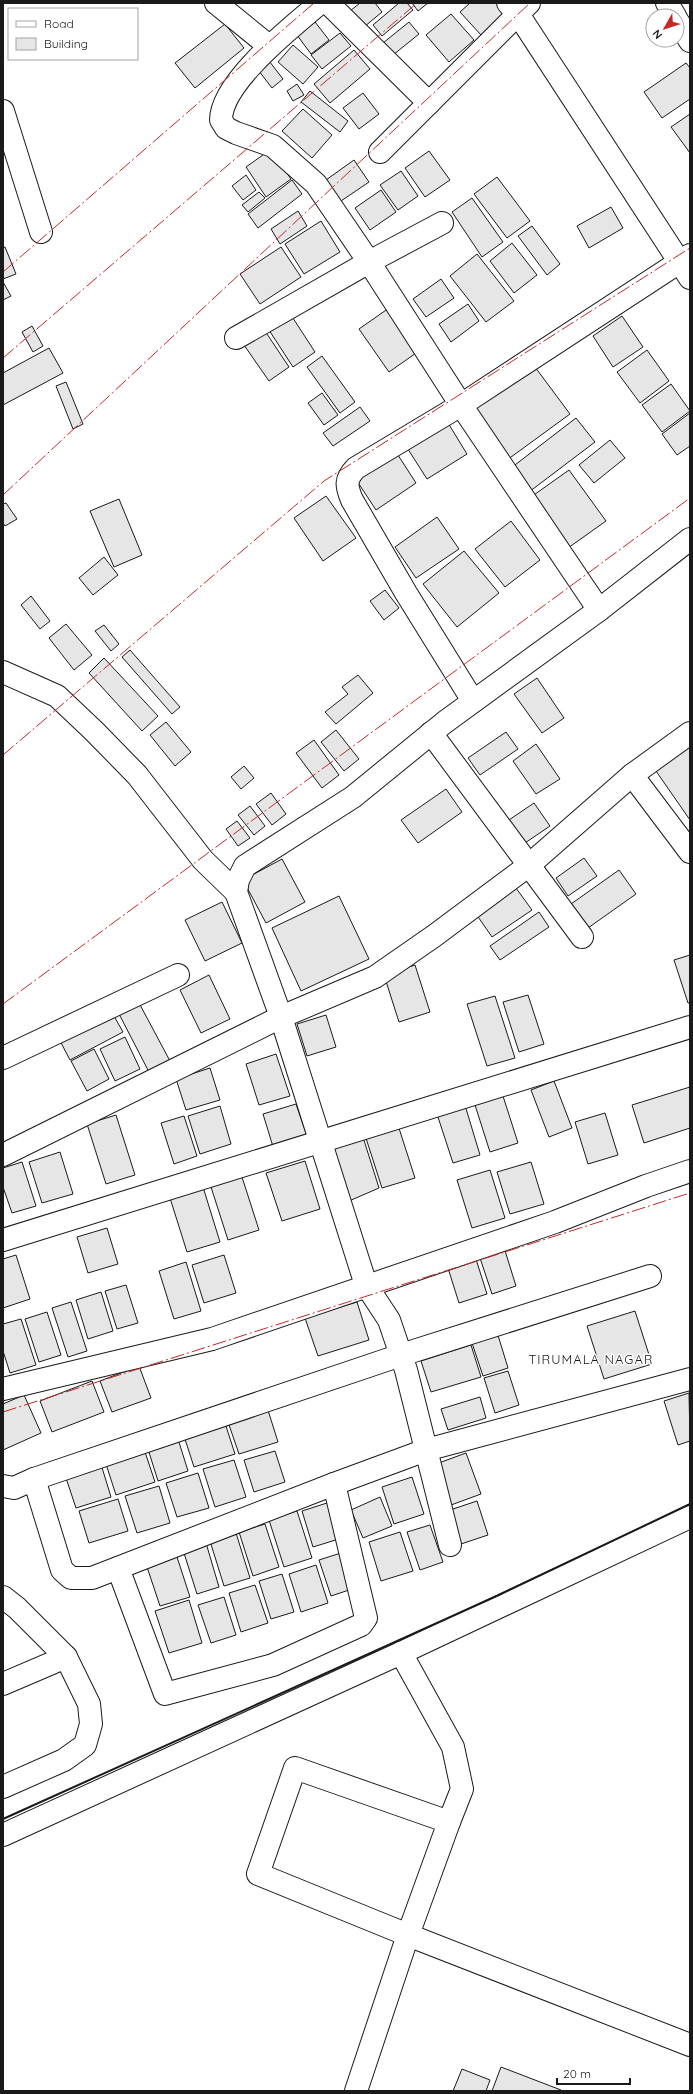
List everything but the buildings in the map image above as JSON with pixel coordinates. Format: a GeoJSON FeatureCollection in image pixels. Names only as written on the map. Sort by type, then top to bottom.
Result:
{"type":"FeatureCollection","features":[{"type":"Feature","properties":{"kind":"street"},"geometry":{"type":"LineString","coordinates":[[216,3],[269,46]]}},
{"type":"Feature","properties":{"kind":"street"},"geometry":{"type":"LineString","coordinates":[[320,3],[269,46],[245,72],[224,104],[221,120],[226,128],[236,134],[273,146],[316,184],[369,262],[461,405],[599,610]]}},
{"type":"Feature","properties":{"kind":"street"},"geometry":{"type":"LineString","coordinates":[[328,3],[430,103]]}},
{"type":"Feature","properties":{"kind":"street"},"geometry":{"type":"LineString","coordinates":[[380,152],[430,103],[518,7],[686,265],[461,405],[356,468],[349,475],[346,485],[352,500],[402,586],[473,701]]}},
{"type":"Feature","properties":{"kind":"street"},"geometry":{"type":"LineString","coordinates":[[3,111],[41,232]]}},
{"type":"Feature","properties":{"kind":"street"},"geometry":{"type":"LineString","coordinates":[[236,338],[369,262],[442,223]]}},
{"type":"Feature","properties":{"kind":"street"},"geometry":{"type":"LineString","coordinates":[[236,892],[238,880],[245,866],[353,797],[431,733],[599,610],[690,539]]}},
{"type":"Feature","properties":{"kind":"street"},"geometry":{"type":"LineString","coordinates":[[3,672],[57,696],[137,774],[204,860],[236,892],[281,1017],[322,1142],[366,1285],[389,1320],[401,1355],[450,1545]]}},
{"type":"Feature","properties":{"kind":"street"},"geometry":{"type":"LineString","coordinates":[[431,733],[582,937]]}},
{"type":"Feature","properties":{"kind":"street"},"geometry":{"type":"LineString","coordinates":[[3,1155],[281,1017],[375,976],[434,936],[528,866],[632,775],[690,733]]}},
{"type":"Feature","properties":{"kind":"street"},"geometry":{"type":"LineString","coordinates":[[632,775],[690,852]]}},
{"type":"Feature","properties":{"kind":"street"},"geometry":{"type":"LineString","coordinates":[[3,1058],[178,975]]}},
{"type":"Feature","properties":{"kind":"street"},"geometry":{"type":"LineString","coordinates":[[3,1240],[690,1027]]}},
{"type":"Feature","properties":{"kind":"street"},"geometry":{"type":"LineString","coordinates":[[3,1389],[212,1339],[366,1285],[554,1222],[646,1186],[690,1171]]}},
{"type":"Feature","properties":{"kind":"street"},"geometry":{"type":"LineString","coordinates":[[3,1486],[14,1488],[34,1479],[401,1355],[650,1276]]}},
{"type":"Feature","properties":{"kind":"street"},"geometry":{"type":"LineString","coordinates":[[34,1479],[62,1570],[71,1578],[92,1578],[426,1450],[690,1379]]}},
{"type":"Feature","properties":{"kind":"street"},"geometry":{"type":"LineString","coordinates":[[118,1568],[165,1694],[274,1665],[361,1625],[366,1618],[334,1484]]}},
{"type":"Feature","properties":{"kind":"street"},"geometry":{"type":"LineString","coordinates":[[3,1835],[401,1653],[690,1517]]}},
{"type":"Feature","properties":{"kind":"street"},"geometry":{"type":"LineString","coordinates":[[3,1597],[18,1608],[66,1657],[89,1704],[91,1724],[85,1745],[64,1760],[3,1787]]}},
{"type":"Feature","properties":{"kind":"street"},"geometry":{"type":"LineString","coordinates":[[356,2091],[408,1935],[462,1789],[453,1747],[401,1653]]}},
{"type":"Feature","properties":{"kind":"street"},"geometry":{"type":"LineString","coordinates":[[3,1684],[66,1657]]}},
{"type":"Feature","properties":{"kind":"street"},"geometry":{"type":"LineString","coordinates":[[449,1822],[295,1768],[258,1874],[690,2046]]}},
{"type":"Feature","properties":{"kind":"wall"},"geometry":{"type":"LineString","coordinates":[[3,1819],[499,1595],[690,1504]]}},
{"type":"Feature","properties":{"kind":"power"},"geometry":{"type":"LineString","coordinates":[[3,272],[314,3]]}},
{"type":"Feature","properties":{"kind":"power"},"geometry":{"type":"LineString","coordinates":[[3,358],[417,3]]}},
{"type":"Feature","properties":{"kind":"power"},"geometry":{"type":"LineString","coordinates":[[3,495],[530,3]]}},
{"type":"Feature","properties":{"kind":"power"},"geometry":{"type":"LineString","coordinates":[[3,755],[324,481],[690,248]]}},
{"type":"Feature","properties":{"kind":"power"},"geometry":{"type":"LineString","coordinates":[[3,1004],[690,498]]}},
{"type":"Feature","properties":{"kind":"power"},"geometry":{"type":"LineString","coordinates":[[3,1412],[690,1193]]}},
{"type":"Feature","properties":{"kind":"district","name":"TIRUMALA NAGAR"},"geometry":{"type":"Point","coordinates":[591,1359]}}]}
